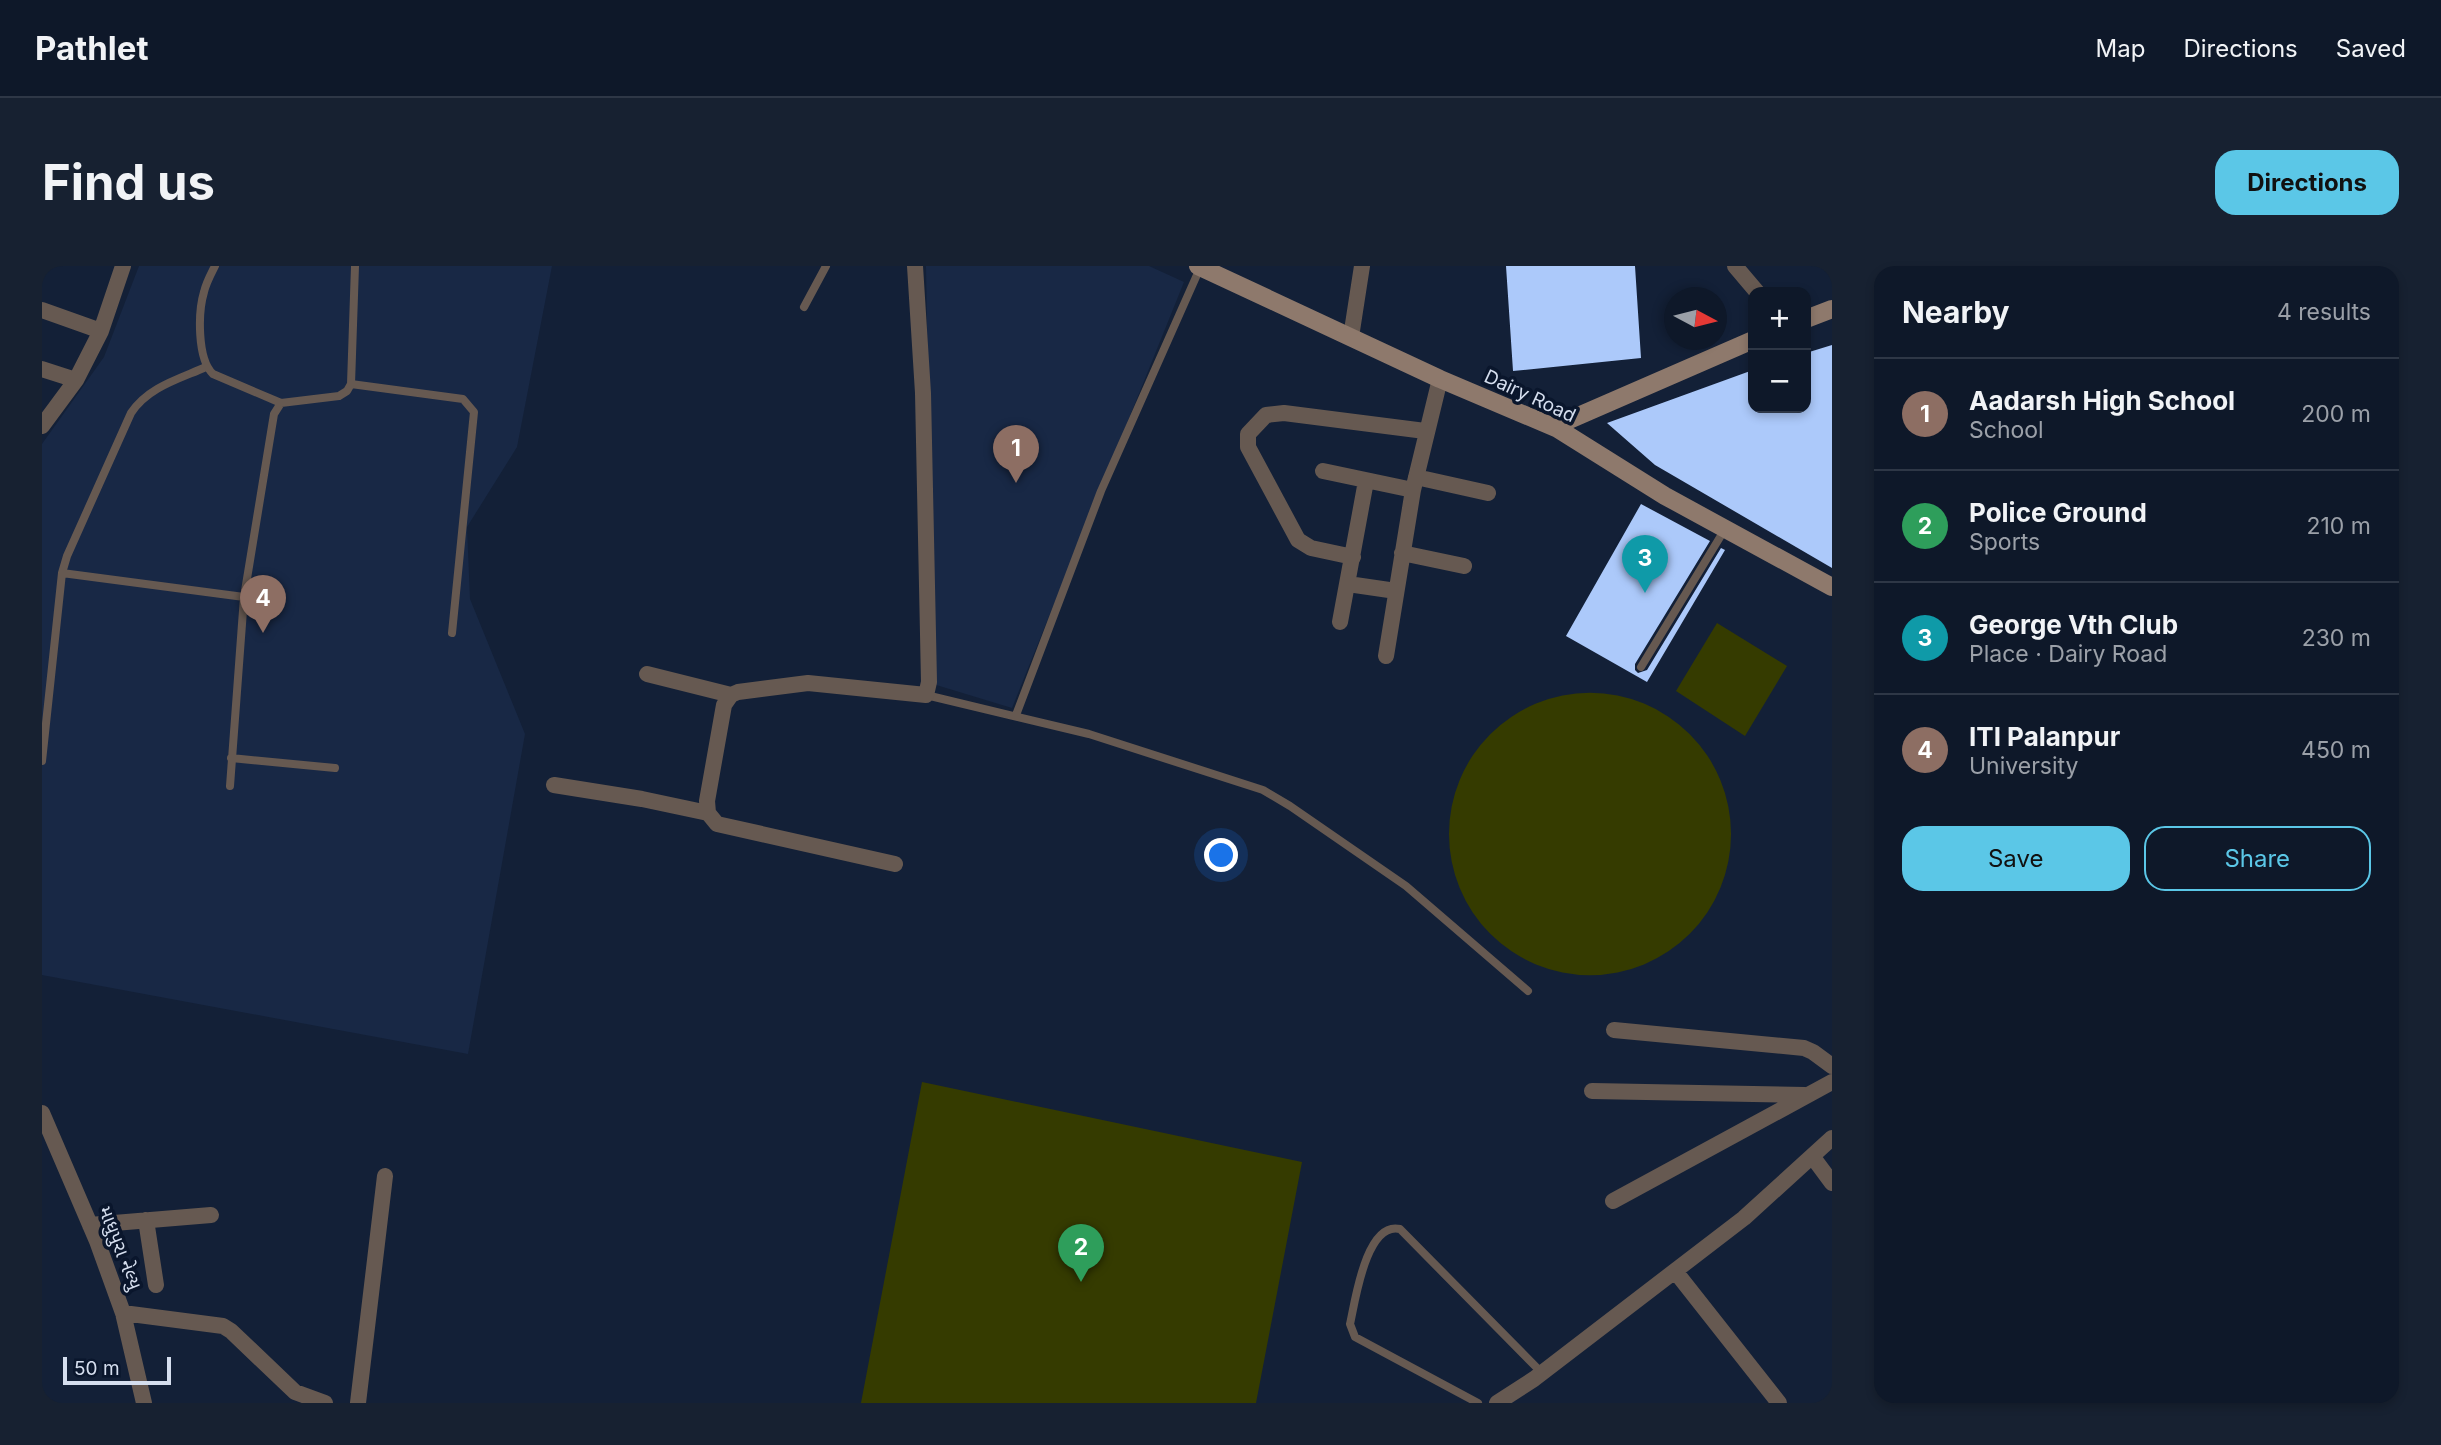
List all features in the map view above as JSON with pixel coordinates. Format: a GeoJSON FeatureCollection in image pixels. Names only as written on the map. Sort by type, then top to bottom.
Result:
{"type":"FeatureCollection","features":[{"type":"Feature","properties":{"kind":"street"},"geometry":{"type":"LineString","coordinates":[[42,426],[76,380],[101,331],[123,266]]}},
{"type":"Feature","properties":{"kind":"street"},"geometry":{"type":"LineString","coordinates":[[647,674],[731,695],[762,688],[808,683],[926,695],[929,682],[923,406],[915,266]]}},
{"type":"Feature","properties":{"kind":"street"},"geometry":{"type":"LineString","coordinates":[[1351,337],[1362,266]]}},
{"type":"Feature","properties":{"kind":"street"},"geometry":{"type":"LineString","coordinates":[[1735,266],[1752,287]]}},
{"type":"Feature","properties":{"kind":"street","name":"Dairy Road"},"geometry":{"type":"LineString","coordinates":[[1199,267],[1231,273],[1351,337],[1440,379],[1553,427],[1665,496],[1832,587]]}},
{"type":"Feature","properties":{"kind":"street"},"geometry":{"type":"LineString","coordinates":[[1811,317],[1832,309]]}},
{"type":"Feature","properties":{"kind":"street"},"geometry":{"type":"LineString","coordinates":[[42,310],[101,331]]}},
{"type":"Feature","properties":{"kind":"street"},"geometry":{"type":"LineString","coordinates":[[1553,427],[1748,342]]}},
{"type":"Feature","properties":{"kind":"street"},"geometry":{"type":"LineString","coordinates":[[42,369],[76,380]]}},
{"type":"Feature","properties":{"kind":"street"},"geometry":{"type":"LineString","coordinates":[[1386,656],[1414,484],[1440,379]]}},
{"type":"Feature","properties":{"kind":"street"},"geometry":{"type":"LineString","coordinates":[[1353,557],[1311,548],[1298,540],[1248,447],[1248,434],[1266,415],[1284,413],[1426,431]]}},
{"type":"Feature","properties":{"kind":"street"},"geometry":{"type":"LineString","coordinates":[[1323,471],[1366,481],[1488,493]]}},
{"type":"Feature","properties":{"kind":"street"},"geometry":{"type":"LineString","coordinates":[[1340,622],[1366,481]]}},
{"type":"Feature","properties":{"kind":"street"},"geometry":{"type":"LineString","coordinates":[[1402,554],[1464,566]]}},
{"type":"Feature","properties":{"kind":"street"},"geometry":{"type":"LineString","coordinates":[[1348,583],[1396,591]]}},
{"type":"Feature","properties":{"kind":"street"},"geometry":{"type":"LineString","coordinates":[[731,695],[724,705],[720,719],[707,801],[708,813],[717,824],[895,864]]}},
{"type":"Feature","properties":{"kind":"street"},"geometry":{"type":"LineString","coordinates":[[554,785],[708,813]]}},
{"type":"Feature","properties":{"kind":"street"},"geometry":{"type":"LineString","coordinates":[[1614,1030],[1804,1048],[1832,1066]]}},
{"type":"Feature","properties":{"kind":"street"},"geometry":{"type":"LineString","coordinates":[[1613,1201],[1832,1082]]}},
{"type":"Feature","properties":{"kind":"street"},"geometry":{"type":"LineString","coordinates":[[1592,1091],[1807,1095]]}},
{"type":"Feature","properties":{"kind":"street","name":"માધુપુરા નેલ્યુ"},"geometry":{"type":"LineString","coordinates":[[42,1113],[46,1129],[90,1225],[123,1313],[144,1403]]}},
{"type":"Feature","properties":{"kind":"street"},"geometry":{"type":"LineString","coordinates":[[1497,1403],[1542,1373],[1744,1219],[1832,1138]]}},
{"type":"Feature","properties":{"kind":"street"},"geometry":{"type":"LineString","coordinates":[[1812,1156],[1832,1183]]}},
{"type":"Feature","properties":{"kind":"street"},"geometry":{"type":"LineString","coordinates":[[358,1403],[385,1176]]}},
{"type":"Feature","properties":{"kind":"street"},"geometry":{"type":"LineString","coordinates":[[90,1225],[211,1215]]}},
{"type":"Feature","properties":{"kind":"street"},"geometry":{"type":"LineString","coordinates":[[146,1220],[156,1285]]}},
{"type":"Feature","properties":{"kind":"street"},"geometry":{"type":"LineString","coordinates":[[1675,1271],[1779,1403]]}},
{"type":"Feature","properties":{"kind":"street"},"geometry":{"type":"LineString","coordinates":[[123,1313],[223,1326],[295,1392],[325,1403]]}},
{"type":"Feature","properties":{"kind":"street"},"geometry":{"type":"LineString","coordinates":[[1516,1403],[1522,1387]]}},
{"type":"Feature","properties":{"kind":"lane"},"geometry":{"type":"LineString","coordinates":[[215,266],[201,305],[202,350],[206,367],[213,373],[282,403],[339,396],[347,391],[351,384],[355,266]]}},
{"type":"Feature","properties":{"kind":"lane"},"geometry":{"type":"LineString","coordinates":[[804,307],[826,266]]}},
{"type":"Feature","properties":{"kind":"lane"},"geometry":{"type":"LineString","coordinates":[[1016,715],[1101,491],[1199,267]]}},
{"type":"Feature","properties":{"kind":"lane"},"geometry":{"type":"LineString","coordinates":[[42,761],[62,573],[67,556],[131,413],[139,401],[153,391],[206,367]]}},
{"type":"Feature","properties":{"kind":"lane"},"geometry":{"type":"LineString","coordinates":[[351,384],[463,399],[474,412],[452,633]]}},
{"type":"Feature","properties":{"kind":"lane"},"geometry":{"type":"LineString","coordinates":[[230,786],[244,597],[274,414],[282,403]]}},
{"type":"Feature","properties":{"kind":"lane"},"geometry":{"type":"LineString","coordinates":[[1641,667],[1725,528]]}},
{"type":"Feature","properties":{"kind":"lane"},"geometry":{"type":"LineString","coordinates":[[62,573],[244,597]]}},
{"type":"Feature","properties":{"kind":"lane"},"geometry":{"type":"LineString","coordinates":[[926,695],[1089,733],[1263,790],[1406,886],[1528,991]]}},
{"type":"Feature","properties":{"kind":"lane"},"geometry":{"type":"LineString","coordinates":[[231,758],[335,768]]}},
{"type":"Feature","properties":{"kind":"lane"},"geometry":{"type":"LineString","coordinates":[[1478,1403],[1355,1337],[1351,1332],[1350,1324],[1364,1264],[1373,1245],[1387,1231],[1400,1229],[1542,1373]]}},
{"type":"Feature","properties":{"kind":"shaded area"},"geometry":{"type":"Polygon","coordinates":[[[139,266],[552,266],[517,447],[467,527],[470,599],[525,734],[468,1054],[42,975],[42,444],[104,357],[139,266]]]}},
{"type":"Feature","properties":{"kind":"shaded area"},"geometry":{"type":"Polygon","coordinates":[[[926,266],[1149,266],[1184,282],[1012,708],[933,684],[926,266]]]}},
{"type":"Feature","properties":{"kind":"green space"},"geometry":{"type":"Polygon","coordinates":[[[1717,623],[1787,666],[1745,736],[1676,691],[1717,623]]]}},
{"type":"Feature","properties":{"kind":"green space"},"geometry":{"type":"Polygon","coordinates":[[[1590,693],[1617,696],[1644,704],[1668,717],[1690,734],[1707,756],[1720,780],[1728,807],[1731,834],[1728,861],[1720,888],[1707,912],[1690,934],[1668,951],[1644,964],[1617,972],[1590,975],[1563,972],[1536,964],[1512,951],[1490,934],[1473,912],[1460,888],[1452,861],[1449,834],[1452,807],[1460,780],[1473,756],[1490,734],[1512,717],[1536,704],[1563,696],[1590,693]]]}},
{"type":"Feature","properties":{"kind":"green space"},"geometry":{"type":"Polygon","coordinates":[[[922,1082],[1302,1162],[1256,1403],[861,1403],[922,1082]]]}},
{"type":"Feature","properties":{"kind":"building"},"geometry":{"type":"Polygon","coordinates":[[[1506,266],[1635,266],[1641,358],[1513,371],[1506,266]]]}},
{"type":"Feature","properties":{"kind":"building"},"geometry":{"type":"Polygon","coordinates":[[[1832,345],[1832,568],[1655,465],[1607,423],[1748,372],[1748,413],[1811,413],[1811,351],[1832,345]]]}},
{"type":"Feature","properties":{"kind":"building"},"geometry":{"type":"Polygon","coordinates":[[[1641,504],[1710,541],[1635,664],[1638,673],[1647,670],[1721,548],[1725,550],[1647,682],[1566,636],[1641,504]]]}},
{"type":"Feature","properties":{"kind":"place","name":"Aadarsh High School"},"geometry":{"type":"Point","coordinates":[1016,483]}},
{"type":"Feature","properties":{"kind":"place","name":"George Vth Club"},"geometry":{"type":"Point","coordinates":[1645,593]}},
{"type":"Feature","properties":{"kind":"place","name":"ITI Palanpur"},"geometry":{"type":"Point","coordinates":[263,633]}},
{"type":"Feature","properties":{"kind":"place","name":"Police Ground"},"geometry":{"type":"Point","coordinates":[1081,1282]}}]}
